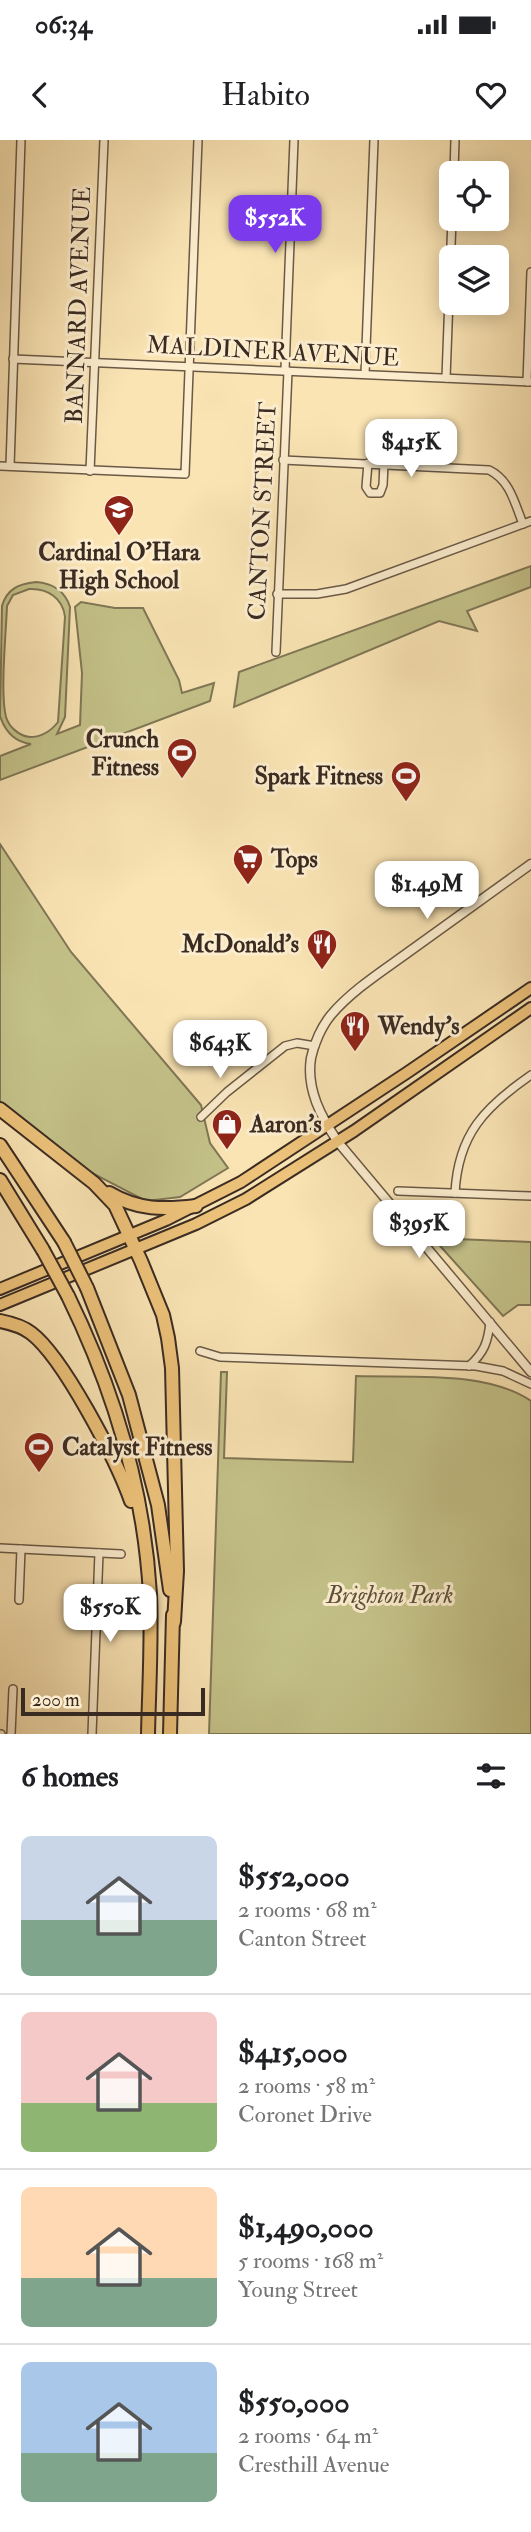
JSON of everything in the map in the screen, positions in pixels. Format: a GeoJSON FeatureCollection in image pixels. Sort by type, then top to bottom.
{"type":"FeatureCollection","features":[{"type":"Feature","properties":{"kind":"highway"},"geometry":{"type":"LineString","coordinates":[[0,1109],[94,1183],[123,1201],[154,1209],[196,1206]]}},
{"type":"Feature","properties":{"kind":"highway"},"geometry":{"type":"LineString","coordinates":[[0,1145],[64,1242],[88,1288],[129,1395],[158,1504],[174,1622]]}},
{"type":"Feature","properties":{"kind":"highway"},"geometry":{"type":"LineString","coordinates":[[0,1180],[43,1250],[90,1340],[131,1463],[144,1537],[150,1594],[148,1734]]}},
{"type":"Feature","properties":{"kind":"highway"},"geometry":{"type":"LineString","coordinates":[[94,1183],[115,1205],[136,1249],[166,1326],[172,1368],[177,1571],[170,1734]]}},
{"type":"Feature","properties":{"kind":"highway"},"geometry":{"type":"LineString","coordinates":[[0,1192],[23,1217]]}},
{"type":"Feature","properties":{"kind":"highway"},"geometry":{"type":"LineString","coordinates":[[0,1321],[29,1331],[57,1362],[115,1462],[144,1537]]}},
{"type":"Feature","properties":{"kind":"main road"},"geometry":{"type":"LineString","coordinates":[[0,1289],[129,1236],[242,1182],[531,988]]}},
{"type":"Feature","properties":{"kind":"main road"},"geometry":{"type":"LineString","coordinates":[[0,1305],[136,1249],[246,1199],[338,1142],[531,1008]]}},
{"type":"Feature","properties":{"kind":"street"},"geometry":{"type":"LineString","coordinates":[[10,467],[22,140]]}},
{"type":"Feature","properties":{"kind":"street","name":"BANNARD AVENUE"},"geometry":{"type":"LineString","coordinates":[[90,471],[104,140]]}},
{"type":"Feature","properties":{"kind":"street"},"geometry":{"type":"LineString","coordinates":[[0,466],[185,474],[198,140]]}},
{"type":"Feature","properties":{"kind":"street","name":"CANTON STREET"},"geometry":{"type":"LineString","coordinates":[[276,652],[293,140]]}},
{"type":"Feature","properties":{"kind":"street"},"geometry":{"type":"LineString","coordinates":[[365,374],[374,140]]}},
{"type":"Feature","properties":{"kind":"street"},"geometry":{"type":"LineString","coordinates":[[454,161],[455,140]]}},
{"type":"Feature","properties":{"kind":"street"},"geometry":{"type":"LineString","coordinates":[[446,378],[452,231]]}},
{"type":"Feature","properties":{"kind":"street"},"geometry":{"type":"LineString","coordinates":[[529,382],[531,272]]}},
{"type":"Feature","properties":{"kind":"street","name":"MALDINER AVENUE"},"geometry":{"type":"LineString","coordinates":[[13,359],[529,382]]}},
{"type":"Feature","properties":{"kind":"street"},"geometry":{"type":"LineString","coordinates":[[277,594],[317,594],[346,589],[527,523],[508,487],[489,470],[284,460]]}},
{"type":"Feature","properties":{"kind":"street"},"geometry":{"type":"LineString","coordinates":[[368,463],[366,487],[370,494],[380,493],[384,463]]}},
{"type":"Feature","properties":{"kind":"street"},"geometry":{"type":"LineString","coordinates":[[531,864],[393,964],[339,1007],[323,1027],[314,1046],[310,1067],[314,1097],[327,1126],[338,1142],[531,1372]]}},
{"type":"Feature","properties":{"kind":"street"},"geometry":{"type":"LineString","coordinates":[[201,1117],[227,1092],[285,1046],[297,1043],[314,1046]]}},
{"type":"Feature","properties":{"kind":"street"},"geometry":{"type":"LineString","coordinates":[[455,1193],[459,1160],[474,1126],[498,1098],[531,1075]]}},
{"type":"Feature","properties":{"kind":"street"},"geometry":{"type":"LineString","coordinates":[[398,1191],[531,1196]]}},
{"type":"Feature","properties":{"kind":"street"},"geometry":{"type":"LineString","coordinates":[[469,1366],[486,1346],[490,1321]]}},
{"type":"Feature","properties":{"kind":"street"},"geometry":{"type":"LineString","coordinates":[[200,1351],[220,1357],[469,1366],[503,1371],[531,1384]]}},
{"type":"Feature","properties":{"kind":"street"},"geometry":{"type":"LineString","coordinates":[[0,1548],[121,1554]]}},
{"type":"Feature","properties":{"kind":"street"},"geometry":{"type":"LineString","coordinates":[[19,1600],[21,1549]]}},
{"type":"Feature","properties":{"kind":"street"},"geometry":{"type":"LineString","coordinates":[[92,1734],[99,1553]]}},
{"type":"Feature","properties":{"kind":"street"},"geometry":{"type":"LineString","coordinates":[[11,1734],[13,1689]]}},
{"type":"Feature","properties":{"kind":"green space"},"geometry":{"type":"Polygon","coordinates":[[[531,566],[531,587],[467,611],[477,631],[439,621],[234,707],[239,672],[531,566]]]}},
{"type":"Feature","properties":{"kind":"green space"},"geometry":{"type":"Polygon","coordinates":[[[30,583],[42,583],[57,589],[65,596],[70,607],[65,717],[57,734],[80,725],[82,673],[75,607],[81,602],[115,608],[143,608],[179,680],[182,693],[214,683],[210,701],[0,780],[0,756],[31,744],[11,735],[0,716],[2,606],[10,591],[30,583]],[[29,589],[13,595],[7,606],[3,694],[9,724],[22,735],[30,737],[46,733],[58,722],[65,617],[61,604],[48,592],[29,589]]]}},
{"type":"Feature","properties":{"kind":"green space"},"geometry":{"type":"Polygon","coordinates":[[[0,844],[71,952],[201,1105],[210,1143],[228,1168],[180,1197],[146,1201],[88,1171],[0,1103],[0,844]]]}},
{"type":"Feature","properties":{"kind":"green space"},"geometry":{"type":"Polygon","coordinates":[[[433,1238],[531,1242],[531,1305],[518,1305],[503,1316],[433,1238]]]}},
{"type":"Feature","properties":{"kind":"green space","name":"Brighton Park"},"geometry":{"type":"Polygon","coordinates":[[[221,1372],[227,1372],[224,1458],[353,1462],[356,1376],[470,1380],[513,1391],[531,1401],[531,1734],[209,1734],[221,1372]]]}},
{"type":"Feature","properties":{"kind":"place","name":"Cardinal O'Hara High School"},"geometry":{"type":"Point","coordinates":[119,537]}},
{"type":"Feature","properties":{"kind":"place","name":"Crunch Fitness"},"geometry":{"type":"Point","coordinates":[182,780]}},
{"type":"Feature","properties":{"kind":"place","name":"Spark Fitness"},"geometry":{"type":"Point","coordinates":[406,803]}},
{"type":"Feature","properties":{"kind":"place","name":"Tops"},"geometry":{"type":"Point","coordinates":[248,886]}},
{"type":"Feature","properties":{"kind":"place","name":"McDonald's"},"geometry":{"type":"Point","coordinates":[322,971]}},
{"type":"Feature","properties":{"kind":"place","name":"Wendy's"},"geometry":{"type":"Point","coordinates":[355,1053]}},
{"type":"Feature","properties":{"kind":"place","name":"Aaron's"},"geometry":{"type":"Point","coordinates":[227,1151]}},
{"type":"Feature","properties":{"kind":"place","name":"Catalyst Fitness"},"geometry":{"type":"Point","coordinates":[39,1474]}}]}
